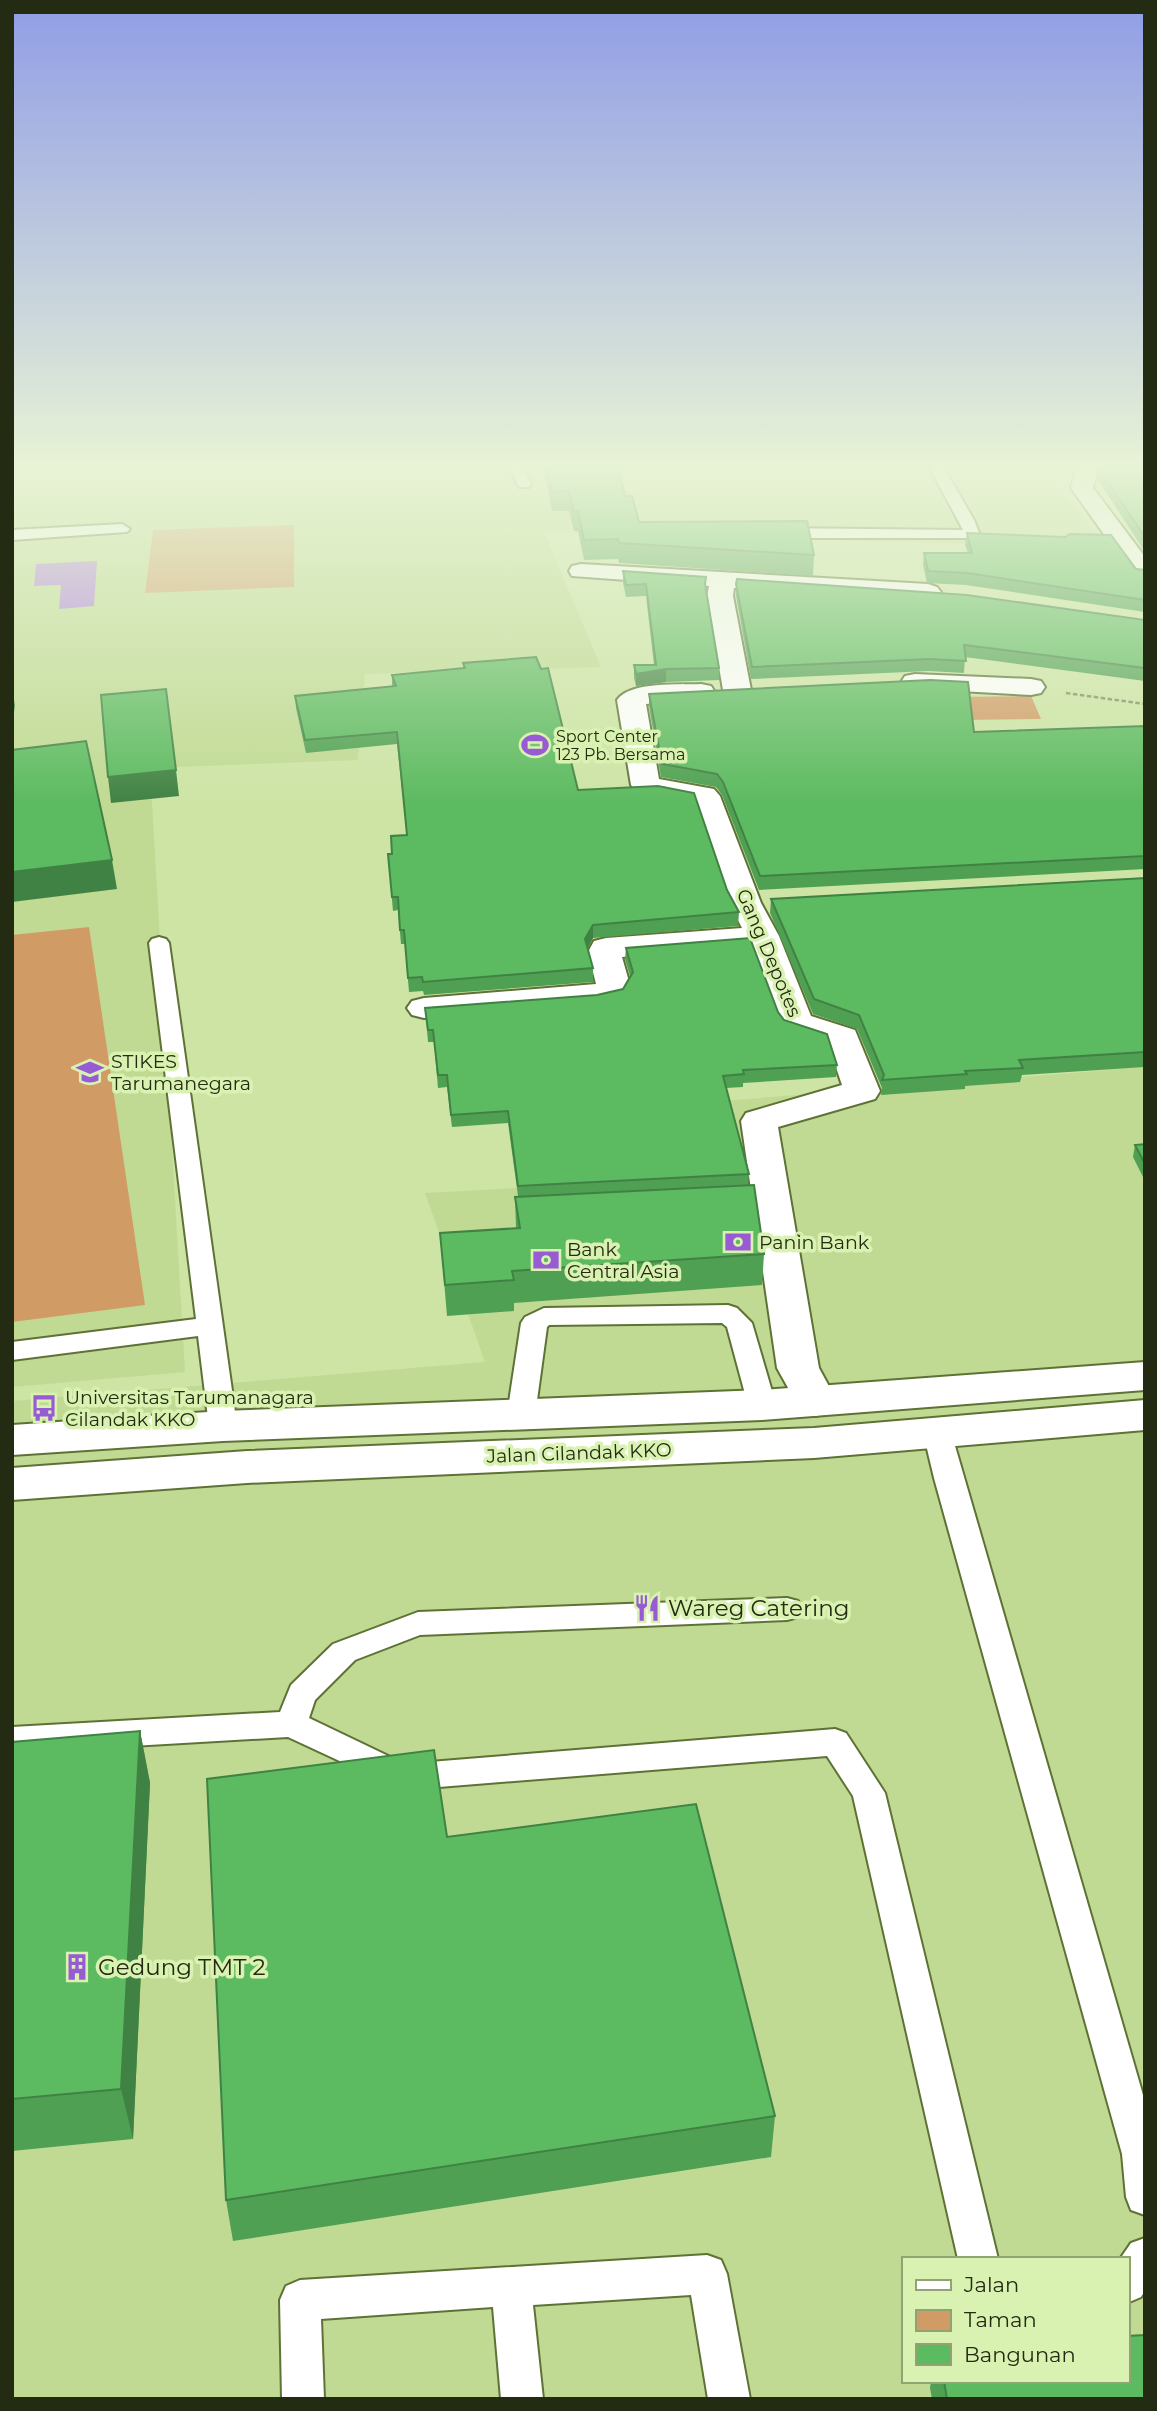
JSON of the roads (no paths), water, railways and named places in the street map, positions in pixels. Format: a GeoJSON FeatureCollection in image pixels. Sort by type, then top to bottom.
{"type":"FeatureCollection","features":[{"type":"Feature","properties":{"kind":"street"},"geometry":{"type":"LineString","coordinates":[[723,581],[720,596],[737,690],[765,688]]}},
{"type":"Feature","properties":{"kind":"street"},"geometry":{"type":"LineString","coordinates":[[759,581],[953,594]]}},
{"type":"Feature","properties":{"kind":"street"},"geometry":{"type":"LineString","coordinates":[[888,684],[929,682],[1031,687]]}},
{"type":"Feature","properties":{"kind":"street","name":"Gang Depotes"},"geometry":{"type":"LineString","coordinates":[[737,690],[637,696],[632,701],[646,785],[704,795],[710,802],[759,902],[763,936],[796,1023],[843,1037],[862,1091],[759,1121],[757,1201],[799,1368],[816,1401]]}},
{"type":"Feature","properties":{"kind":"street"},"geometry":{"type":"LineString","coordinates":[[424,1008],[597,994],[610,991],[613,985],[604,952],[607,948],[763,936]]}},
{"type":"Feature","properties":{"kind":"street","name":"Jalan Cilandak KKO"},"geometry":{"type":"LineString","coordinates":[[12,1440],[223,1426],[521,1415],[612,1432],[814,1443],[932,1413],[1145,1376]]}},
{"type":"Feature","properties":{"kind":"street"},"geometry":{"type":"LineString","coordinates":[[814,1443],[816,1401]]}},
{"type":"Feature","properties":{"kind":"street","name":"Jalan Cilandak KKO"},"geometry":{"type":"LineString","coordinates":[[12,1484],[247,1467],[612,1432],[762,1405],[816,1401],[932,1413],[1145,1415]]}},
{"type":"Feature","properties":{"kind":"lane"},"geometry":{"type":"LineString","coordinates":[[159,943],[223,1426]]}},
{"type":"Feature","properties":{"kind":"lane"},"geometry":{"type":"LineString","coordinates":[[521,1415],[534,1323],[544,1317],[728,1314],[739,1323],[762,1405]]}},
{"type":"Feature","properties":{"kind":"lane"},"geometry":{"type":"LineString","coordinates":[[12,1351],[209,1326]]}},
{"type":"Feature","properties":{"kind":"lane"},"geometry":{"type":"LineString","coordinates":[[932,1413],[951,1492],[1141,2154],[1145,2197]]}},
{"type":"Feature","properties":{"kind":"lane"},"geometry":{"type":"LineString","coordinates":[[291,1724],[302,1694],[344,1652],[418,1624],[787,1609]]}},
{"type":"Feature","properties":{"kind":"lane"},"geometry":{"type":"LineString","coordinates":[[12,1740],[291,1724],[402,1777],[835,1742],[869,1793],[978,2257]]}},
{"type":"Feature","properties":{"kind":"lane"},"geometry":{"type":"LineString","coordinates":[[1129,2280],[1145,2257]]}},
{"type":"Feature","properties":{"kind":"lane"},"geometry":{"type":"LineString","coordinates":[[303,2399],[300,2300],[707,2274],[729,2399]]}},
{"type":"Feature","properties":{"kind":"lane"},"geometry":{"type":"LineString","coordinates":[[511,2287],[522,2399]]}},
{"type":"Feature","properties":{"kind":"place","name":"Sport Center 123 Pb. Bersama"},"geometry":{"type":"Point","coordinates":[535,745]}},
{"type":"Feature","properties":{"kind":"place","name":"STIKES Tarumanegara"},"geometry":{"type":"Point","coordinates":[90,1072]}},
{"type":"Feature","properties":{"kind":"place","name":"Panin Bank"},"geometry":{"type":"Point","coordinates":[738,1242]}},
{"type":"Feature","properties":{"kind":"place","name":"Bank Central Asia"},"geometry":{"type":"Point","coordinates":[546,1260]}},
{"type":"Feature","properties":{"kind":"place","name":"Universitas Tarumanagara Cilandak KKO"},"geometry":{"type":"Point","coordinates":[44,1408]}},
{"type":"Feature","properties":{"kind":"place","name":"Wareg Catering"},"geometry":{"type":"Point","coordinates":[647,1608]}},
{"type":"Feature","properties":{"kind":"place","name":"Gedung TMT 2"},"geometry":{"type":"Point","coordinates":[77,1967]}}]}
